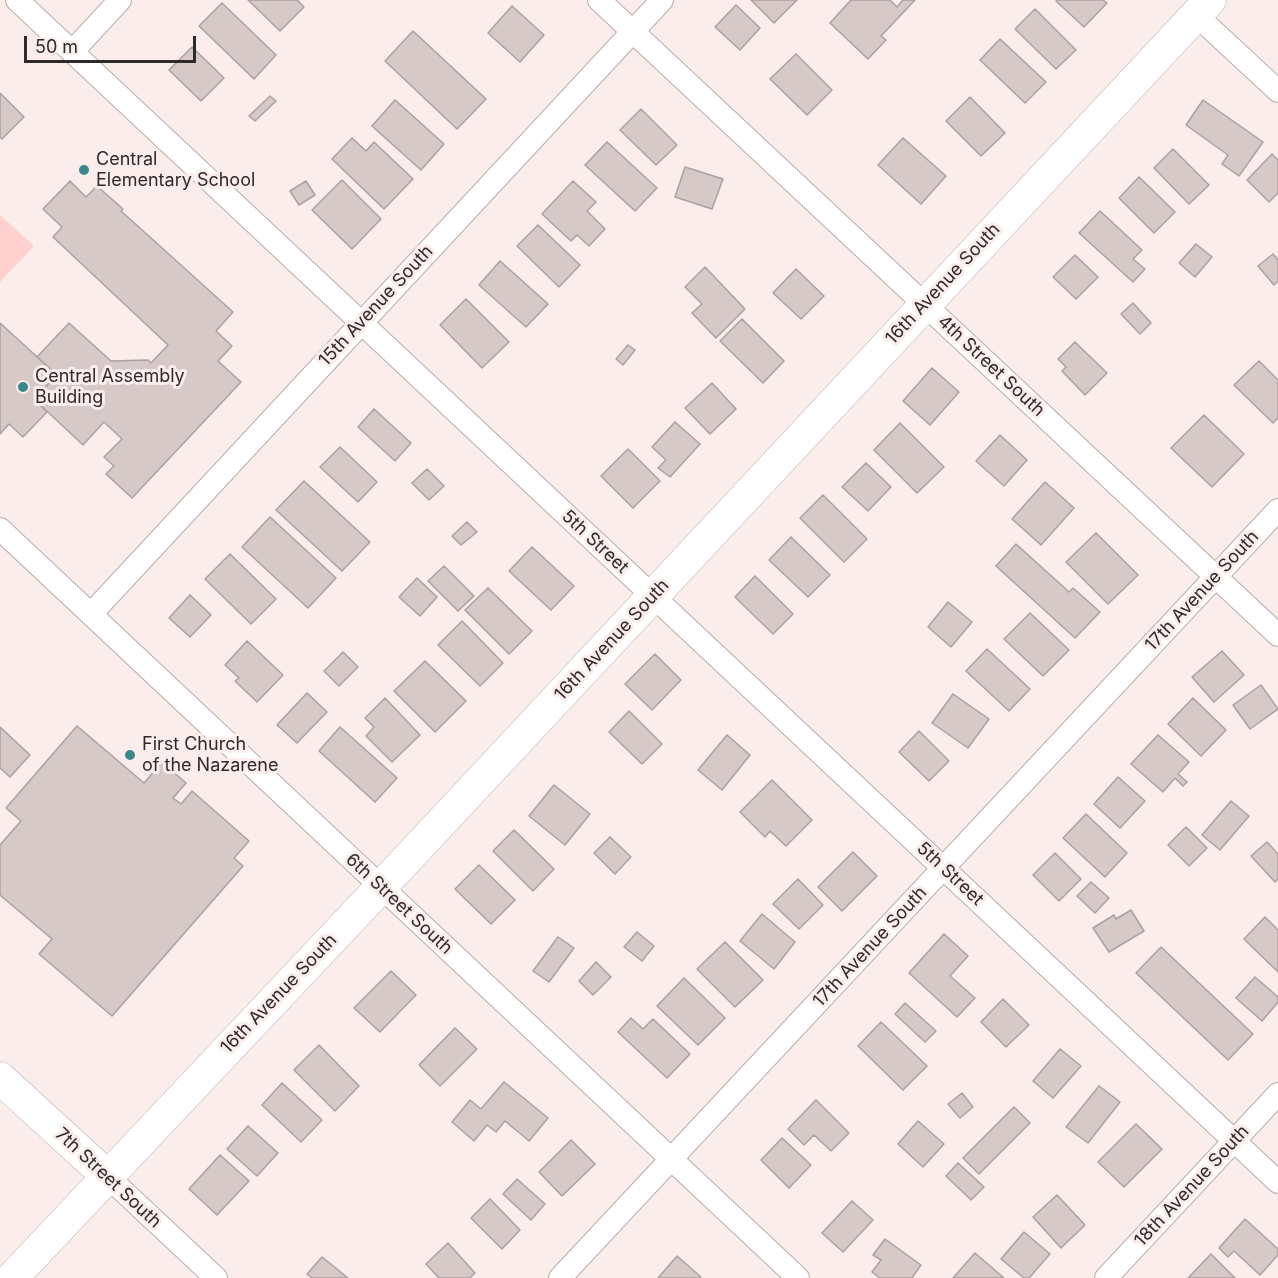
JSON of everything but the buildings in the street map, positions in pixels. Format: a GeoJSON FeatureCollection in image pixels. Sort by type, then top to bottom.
{"type":"FeatureCollection","features":[{"type":"Feature","properties":{"kind":"street","name":"5th Street"},"geometry":{"type":"LineString","coordinates":[[16,0],[1278,1182]]}},
{"type":"Feature","properties":{"kind":"street"},"geometry":{"type":"LineString","coordinates":[[72,52],[120,0]]}},
{"type":"Feature","properties":{"kind":"street","name":"4th Street South"},"geometry":{"type":"LineString","coordinates":[[599,0],[1278,635]]}},
{"type":"Feature","properties":{"kind":"street","name":"15th Avenue South"},"geometry":{"type":"LineString","coordinates":[[91,614],[663,0]]}},
{"type":"Feature","properties":{"kind":"street"},"geometry":{"type":"LineString","coordinates":[[1195,5],[1278,92]]}},
{"type":"Feature","properties":{"kind":"street","name":"16th Avenue South"},"geometry":{"type":"LineString","coordinates":[[12,1278],[653,596],[924,304],[1195,5]]}},
{"type":"Feature","properties":{"kind":"street","name":"17th Avenue South"},"geometry":{"type":"LineString","coordinates":[[560,1278],[1278,510]]}},
{"type":"Feature","properties":{"kind":"street","name":"6th Street South"},"geometry":{"type":"LineString","coordinates":[[0,529],[798,1278]]}},
{"type":"Feature","properties":{"kind":"street","name":"7th Street South"},"geometry":{"type":"LineString","coordinates":[[0,1078],[216,1278]]}},
{"type":"Feature","properties":{"kind":"street","name":"18th Avenue South"},"geometry":{"type":"LineString","coordinates":[[1106,1278],[1278,1094]]}},
{"type":"Feature","properties":{"kind":"shaded area"},"geometry":{"type":"Polygon","coordinates":[[[0,215],[34,246],[0,282],[0,215]]]}},
{"type":"Feature","properties":{"kind":"place","name":"Central Elementary School"},"geometry":{"type":"Point","coordinates":[84,170]}},
{"type":"Feature","properties":{"kind":"place","name":"Central Assembly Building"},"geometry":{"type":"Point","coordinates":[23,387]}},
{"type":"Feature","properties":{"kind":"place","name":"First Church of the Nazarene"},"geometry":{"type":"Point","coordinates":[130,755]}}]}
